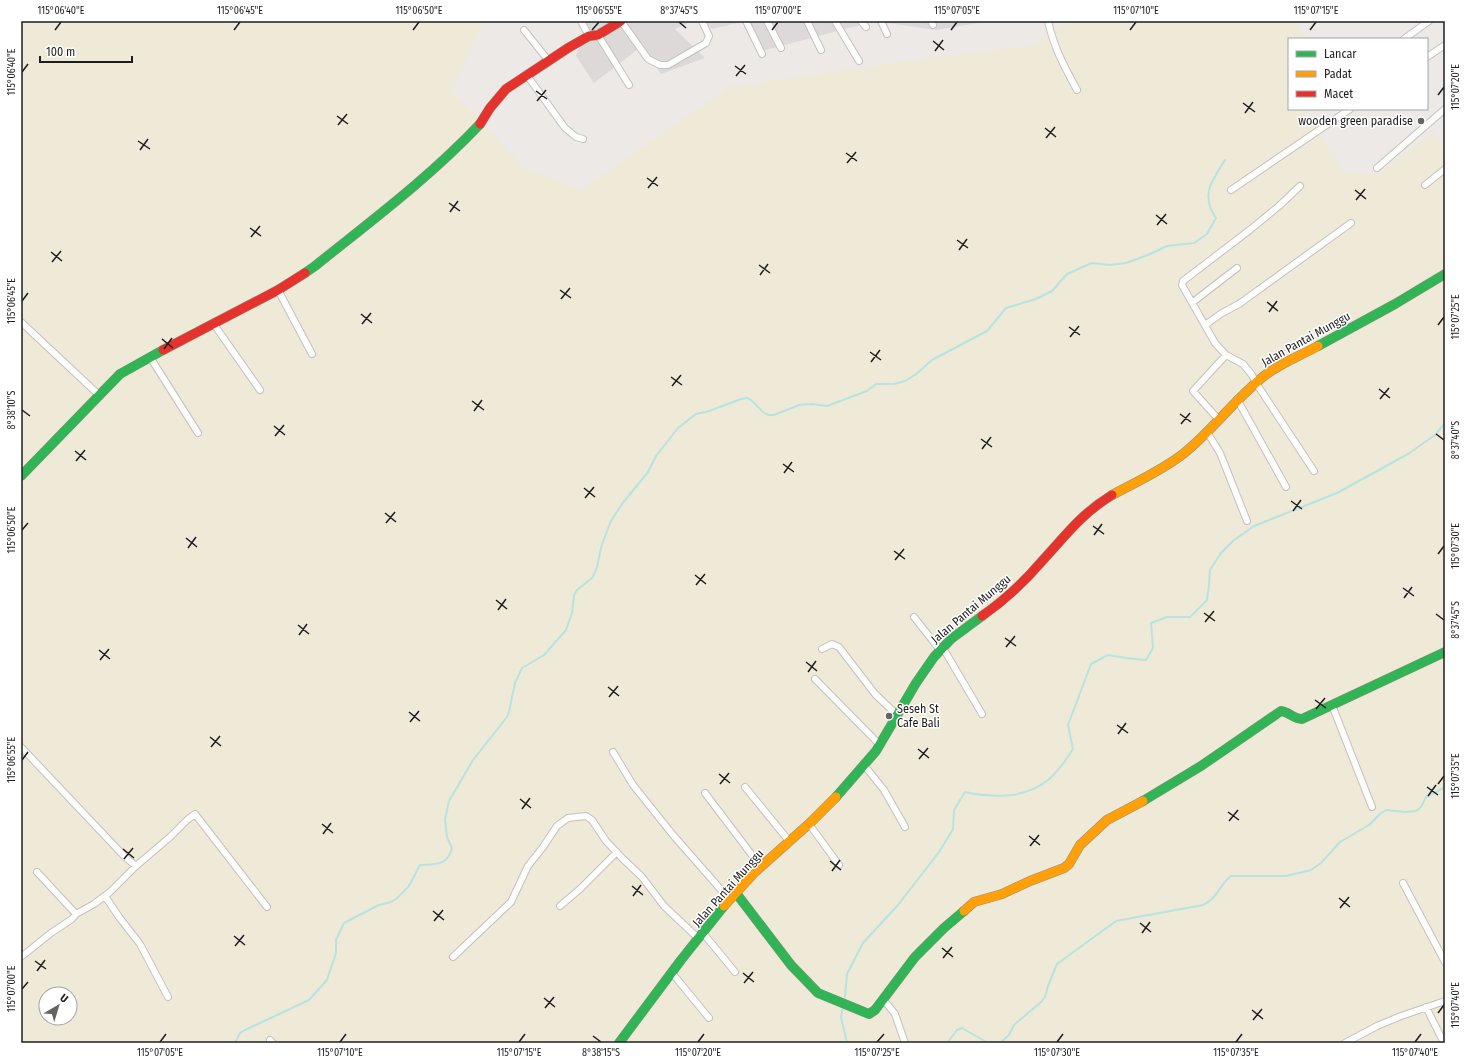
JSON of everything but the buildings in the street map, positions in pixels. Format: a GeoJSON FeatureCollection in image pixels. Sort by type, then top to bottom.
{"type":"FeatureCollection","features":[{"type":"Feature","properties":{"kind":"street"},"geometry":{"type":"LineString","coordinates":[[581,21],[594,36],[629,85]]}},
{"type":"Feature","properties":{"kind":"street"},"geometry":{"type":"LineString","coordinates":[[21,476],[122,373],[212,323],[278,290],[316,266],[396,202],[465,140],[506,89],[526,74],[548,60],[621,21],[648,59],[660,65],[668,65],[706,43],[709,36],[702,21]]}},
{"type":"Feature","properties":{"kind":"street"},"geometry":{"type":"LineString","coordinates":[[746,21],[762,54]]}},
{"type":"Feature","properties":{"kind":"street"},"geometry":{"type":"LineString","coordinates":[[767,21],[781,48]]}},
{"type":"Feature","properties":{"kind":"street"},"geometry":{"type":"LineString","coordinates":[[807,21],[822,50]]}},
{"type":"Feature","properties":{"kind":"street"},"geometry":{"type":"LineString","coordinates":[[835,21],[859,61]]}},
{"type":"Feature","properties":{"kind":"street"},"geometry":{"type":"LineString","coordinates":[[861,21],[866,27]]}},
{"type":"Feature","properties":{"kind":"street"},"geometry":{"type":"LineString","coordinates":[[882,21],[887,34]]}},
{"type":"Feature","properties":{"kind":"street"},"geometry":{"type":"LineString","coordinates":[[1048,21],[1053,41],[1059,56],[1077,90]]}},
{"type":"Feature","properties":{"kind":"street"},"geometry":{"type":"LineString","coordinates":[[1405,38],[1429,21]]}},
{"type":"Feature","properties":{"kind":"street"},"geometry":{"type":"LineString","coordinates":[[524,30],[548,60]]}},
{"type":"Feature","properties":{"kind":"street"},"geometry":{"type":"LineString","coordinates":[[1428,56],[1445,45]]}},
{"type":"Feature","properties":{"kind":"street"},"geometry":{"type":"LineString","coordinates":[[526,74],[570,134],[583,139]]}},
{"type":"Feature","properties":{"kind":"street"},"geometry":{"type":"LineString","coordinates":[[1377,168],[1445,109]]}},
{"type":"Feature","properties":{"kind":"street"},"geometry":{"type":"LineString","coordinates":[[1231,190],[1349,110]]}},
{"type":"Feature","properties":{"kind":"street"},"geometry":{"type":"LineString","coordinates":[[1425,185],[1445,168]]}},
{"type":"Feature","properties":{"kind":"street"},"geometry":{"type":"LineString","coordinates":[[1300,186],[1251,229],[1183,281],[1182,285],[1216,343],[1226,355],[1243,364],[1252,375],[1256,384],[1314,471]]}},
{"type":"Feature","properties":{"kind":"street"},"geometry":{"type":"LineString","coordinates":[[1205,325],[1244,300],[1278,274],[1351,223]]}},
{"type":"Feature","properties":{"kind":"street"},"geometry":{"type":"LineString","coordinates":[[1193,302],[1237,268]]}},
{"type":"Feature","properties":{"kind":"street","name":"Jalan Pantai Munggu"},"geometry":{"type":"LineString","coordinates":[[619,1043],[672,973],[736,893],[761,867],[809,824],[864,765],[880,745],[921,674],[942,649],[962,630],[1010,593],[1038,566],[1070,529],[1090,510],[1108,498],[1160,471],[1182,455],[1219,420],[1237,399],[1280,365],[1316,347],[1445,274]]}},
{"type":"Feature","properties":{"kind":"street"},"geometry":{"type":"LineString","coordinates":[[278,290],[312,354]]}},
{"type":"Feature","properties":{"kind":"street"},"geometry":{"type":"LineString","coordinates":[[21,322],[100,396]]}},
{"type":"Feature","properties":{"kind":"street"},"geometry":{"type":"LineString","coordinates":[[212,323],[260,390]]}},
{"type":"Feature","properties":{"kind":"street"},"geometry":{"type":"LineString","coordinates":[[1219,420],[1195,394],[1194,389],[1226,355]]}},
{"type":"Feature","properties":{"kind":"street"},"geometry":{"type":"LineString","coordinates":[[150,358],[198,433]]}},
{"type":"Feature","properties":{"kind":"street"},"geometry":{"type":"LineString","coordinates":[[1237,399],[1286,487]]}},
{"type":"Feature","properties":{"kind":"street"},"geometry":{"type":"LineString","coordinates":[[1207,432],[1220,454],[1247,521]]}},
{"type":"Feature","properties":{"kind":"street"},"geometry":{"type":"LineString","coordinates":[[914,617],[942,649],[982,714]]}},
{"type":"Feature","properties":{"kind":"street"},"geometry":{"type":"LineString","coordinates":[[822,649],[832,644],[839,647],[876,694],[897,715]]}},
{"type":"Feature","properties":{"kind":"street"},"geometry":{"type":"LineString","coordinates":[[736,893],[791,964],[818,993],[869,1014],[883,999],[915,957],[944,928],[974,902],[1002,894],[1064,868],[1069,864],[1080,845],[1107,820],[1159,792],[1202,766],[1280,711],[1284,711],[1296,719],[1302,719],[1445,652]]}},
{"type":"Feature","properties":{"kind":"street"},"geometry":{"type":"LineString","coordinates":[[815,679],[880,745]]}},
{"type":"Feature","properties":{"kind":"street"},"geometry":{"type":"LineString","coordinates":[[1332,705],[1372,807]]}},
{"type":"Feature","properties":{"kind":"street"},"geometry":{"type":"LineString","coordinates":[[21,747],[124,857],[136,866]]}},
{"type":"Feature","properties":{"kind":"street"},"geometry":{"type":"LineString","coordinates":[[613,752],[633,785],[672,835],[730,900]]}},
{"type":"Feature","properties":{"kind":"street"},"geometry":{"type":"LineString","coordinates":[[864,765],[884,790],[905,827]]}},
{"type":"Feature","properties":{"kind":"street"},"geometry":{"type":"LineString","coordinates":[[745,787],[789,841]]}},
{"type":"Feature","properties":{"kind":"street"},"geometry":{"type":"LineString","coordinates":[[705,793],[761,867]]}},
{"type":"Feature","properties":{"kind":"street"},"geometry":{"type":"LineString","coordinates":[[21,957],[76,914],[105,896],[187,820],[196,814],[267,906]]}},
{"type":"Feature","properties":{"kind":"street"},"geometry":{"type":"LineString","coordinates":[[453,957],[510,902],[528,866],[560,822],[568,818],[586,816],[617,852],[637,871],[664,906],[701,936],[735,972]]}},
{"type":"Feature","properties":{"kind":"street"},"geometry":{"type":"LineString","coordinates":[[809,824],[839,865]]}},
{"type":"Feature","properties":{"kind":"street"},"geometry":{"type":"LineString","coordinates":[[560,906],[580,889],[617,852]]}},
{"type":"Feature","properties":{"kind":"street"},"geometry":{"type":"LineString","coordinates":[[37,872],[76,914]]}},
{"type":"Feature","properties":{"kind":"street"},"geometry":{"type":"LineString","coordinates":[[1403,883],[1445,962]]}},
{"type":"Feature","properties":{"kind":"street"},"geometry":{"type":"LineString","coordinates":[[105,896],[140,944],[168,998]]}},
{"type":"Feature","properties":{"kind":"street"},"geometry":{"type":"LineString","coordinates":[[672,973],[709,1018]]}},
{"type":"Feature","properties":{"kind":"street"},"geometry":{"type":"LineString","coordinates":[[883,999],[895,1014],[905,1043]]}},
{"type":"Feature","properties":{"kind":"street"},"geometry":{"type":"LineString","coordinates":[[1345,1043],[1377,1026],[1445,1001]]}},
{"type":"Feature","properties":{"kind":"street"},"geometry":{"type":"LineString","coordinates":[[1426,1007],[1444,1043]]}},
{"type":"Feature","properties":{"kind":"shaded area"},"geometry":{"type":"Polygon","coordinates":[[[21,21],[484,21],[451,90],[525,169],[581,190],[729,87],[928,58],[1032,46],[1067,21],[1294,21],[1304,38],[1288,38],[1288,110],[1309,110],[1306,113],[1343,172],[1377,175],[1434,132],[1445,152],[1445,1043],[21,1043],[21,21]]]}},
{"type":"Feature","properties":{"kind":"shaded area"},"geometry":{"type":"Polygon","coordinates":[[[578,21],[692,21],[675,29],[705,58],[661,74],[642,46],[594,83],[576,56],[584,33],[578,21]]]}},
{"type":"Feature","properties":{"kind":"shaded area"},"geometry":{"type":"Polygon","coordinates":[[[705,21],[875,21],[762,51],[742,22],[712,29],[705,21]]]}},
{"type":"Feature","properties":{"kind":"shaded area"},"geometry":{"type":"Polygon","coordinates":[[[875,21],[989,21],[936,30],[875,21]]]}},
{"type":"Feature","properties":{"kind":"waterway"},"geometry":{"type":"LineString","coordinates":[[235,1043],[240,1033],[245,1030],[309,1000],[327,980],[336,953],[336,940],[344,923],[379,905],[396,899],[409,886],[420,865],[440,863],[450,854],[452,848],[447,837],[445,819],[449,801],[473,760],[507,717],[515,683],[522,668],[544,655],[566,630],[572,613],[574,595],[577,590],[593,577],[597,567],[602,544],[611,521],[622,504],[648,472],[656,456],[678,428],[696,414],[709,411],[741,399],[747,398],[763,412],[768,415],[774,415],[799,405],[812,404],[827,406],[867,391],[876,384],[894,384],[905,381],[915,375],[932,360],[987,331],[1006,308],[1036,299],[1052,291],[1067,274],[1092,263],[1110,265],[1126,263],[1167,246],[1194,243],[1207,234],[1216,218],[1211,209],[1208,195],[1212,181],[1225,160]]}},
{"type":"Feature","properties":{"kind":"waterway"},"geometry":{"type":"LineString","coordinates":[[845,997],[847,974],[863,943],[898,905],[939,852],[953,829],[954,810],[965,792],[998,796],[1019,794],[1029,791],[1048,780],[1065,762],[1073,749],[1068,725],[1091,664],[1108,655],[1146,660],[1153,648],[1151,623],[1167,617],[1190,617],[1207,600],[1210,570],[1221,553],[1234,540],[1254,526],[1337,493],[1408,454],[1435,435],[1445,423]]}},
{"type":"Feature","properties":{"kind":"waterway"},"geometry":{"type":"LineString","coordinates":[[1000,1043],[1009,1035],[1014,1025],[1045,997],[1057,964],[1116,921],[1203,905],[1212,899],[1231,876],[1286,876],[1311,870],[1321,863],[1340,842],[1369,825],[1381,813],[1386,810],[1405,812],[1416,811],[1421,807],[1426,797],[1445,787]]}},
{"type":"Feature","properties":{"kind":"waterway"},"geometry":{"type":"LineString","coordinates":[[843,1007],[841,1017],[847,1043]]}},
{"type":"Feature","properties":{"kind":"waterway"},"geometry":{"type":"LineString","coordinates":[[947,1043],[957,1030],[962,1028],[988,1043]]}},
{"type":"Feature","properties":{"kind":"traffic: fast"},"geometry":{"type":"LineString","coordinates":[[305,273],[421,180],[480,124]]}},
{"type":"Feature","properties":{"kind":"traffic: fast"},"geometry":{"type":"LineString","coordinates":[[1318,346],[1395,304],[1445,274]]}},
{"type":"Feature","properties":{"kind":"traffic: fast"},"geometry":{"type":"LineString","coordinates":[[21,476],[120,374],[163,350]]}},
{"type":"Feature","properties":{"kind":"traffic: fast"},"geometry":{"type":"LineString","coordinates":[[836,797],[876,751],[916,683],[934,657],[951,639],[982,616]]}},
{"type":"Feature","properties":{"kind":"traffic: fast"},"geometry":{"type":"LineString","coordinates":[[1143,801],[1201,766],[1281,711],[1296,718],[1302,719],[1445,652]]}},
{"type":"Feature","properties":{"kind":"traffic: fast"},"geometry":{"type":"LineString","coordinates":[[736,893],[791,965],[818,993],[869,1014],[875,1010],[915,957],[944,928],[964,911]]}},
{"type":"Feature","properties":{"kind":"traffic: fast"},"geometry":{"type":"LineString","coordinates":[[619,1043],[681,960],[724,906]]}},
{"type":"Feature","properties":{"kind":"traffic: slow"},"geometry":{"type":"LineString","coordinates":[[1112,495],[1175,460],[1194,445],[1253,385],[1270,371],[1318,346]]}},
{"type":"Feature","properties":{"kind":"traffic: slow"},"geometry":{"type":"LineString","coordinates":[[724,906],[755,872],[811,822],[836,797]]}},
{"type":"Feature","properties":{"kind":"traffic: slow"},"geometry":{"type":"LineString","coordinates":[[964,911],[974,902],[1002,894],[1064,868],[1069,864],[1080,845],[1107,820],[1143,801]]}},
{"type":"Feature","properties":{"kind":"traffic: jam"},"geometry":{"type":"LineString","coordinates":[[480,124],[490,108],[506,89],[568,48],[589,36],[598,35],[621,21]]}},
{"type":"Feature","properties":{"kind":"traffic: jam"},"geometry":{"type":"LineString","coordinates":[[163,350],[278,290],[305,273]]}},
{"type":"Feature","properties":{"kind":"traffic: jam"},"geometry":{"type":"LineString","coordinates":[[982,616],[1007,597],[1022,583],[1083,517],[1112,495]]}},
{"type":"Feature","properties":{"kind":"place","name":"wooden green paradise"},"geometry":{"type":"Point","coordinates":[1421,121]}},
{"type":"Feature","properties":{"kind":"place","name":"Seseh St Cafe Bali"},"geometry":{"type":"Point","coordinates":[889,716]}}]}
